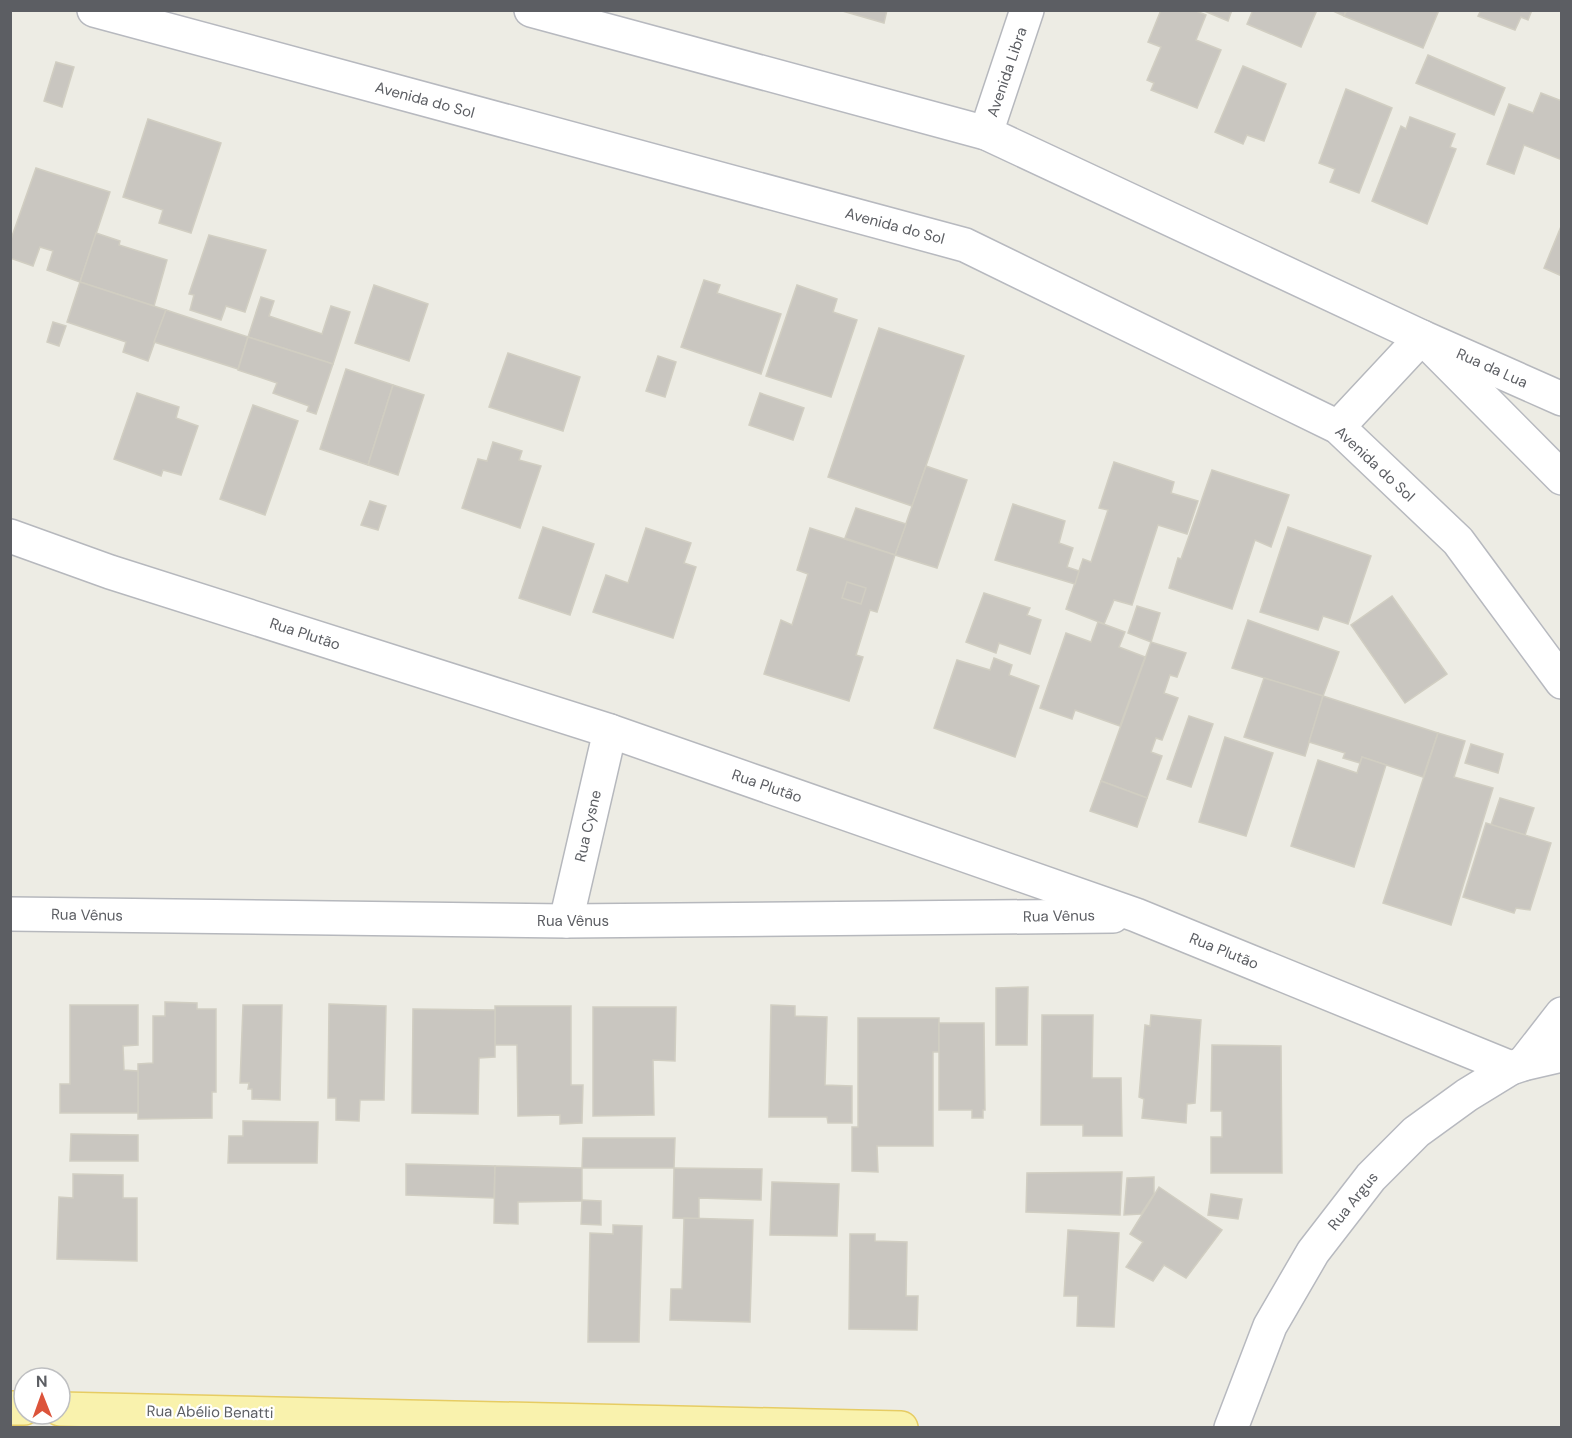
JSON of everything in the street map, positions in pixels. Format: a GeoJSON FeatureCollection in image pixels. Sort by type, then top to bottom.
{"type":"FeatureCollection","features":[{"type":"Feature","properties":{"kind":"main road","name":"Rua Abélio Benatti"},"geometry":{"type":"LineString","coordinates":[[72,1409],[901,1428]]}},
{"type":"Feature","properties":{"kind":"street","name":"Avenida do Sol"},"geometry":{"type":"LineString","coordinates":[[94,10],[965,245],[1338,427],[1458,541],[1562,682]]}},
{"type":"Feature","properties":{"kind":"street"},"geometry":{"type":"LineString","coordinates":[[531,10],[986,133],[1422,337],[1562,478]]}},
{"type":"Feature","properties":{"kind":"street","name":"Avenida Libra"},"geometry":{"type":"LineString","coordinates":[[986,133],[1028,10]]}},
{"type":"Feature","properties":{"kind":"street"},"geometry":{"type":"LineString","coordinates":[[1338,427],[1422,337]]}},
{"type":"Feature","properties":{"kind":"street","name":"Rua da Lua"},"geometry":{"type":"LineString","coordinates":[[1422,337],[1562,399]]}},
{"type":"Feature","properties":{"kind":"street","name":"Rua Plutão"},"geometry":{"type":"LineString","coordinates":[[10,536],[121,576],[610,731],[1136,915],[1517,1066]]}},
{"type":"Feature","properties":{"kind":"street","name":"Rua Cysne"},"geometry":{"type":"LineString","coordinates":[[566,921],[610,731]]}},
{"type":"Feature","properties":{"kind":"street","name":"Rua Vênus"},"geometry":{"type":"LineString","coordinates":[[10,914],[566,921],[1136,915]]}},
{"type":"Feature","properties":{"kind":"street"},"geometry":{"type":"LineString","coordinates":[[1517,1066],[1562,1014]]}},
{"type":"Feature","properties":{"kind":"street","name":"Rua Argus"},"geometry":{"type":"LineString","coordinates":[[1231,1428],[1270,1326],[1312,1252],[1371,1177],[1416,1132],[1467,1095],[1517,1066],[1562,1055]]}},
{"type":"Feature","properties":{"kind":"building"},"geometry":{"type":"Polygon","coordinates":[[[839,10],[887,10],[884,23],[839,10]]]}},
{"type":"Feature","properties":{"kind":"building"},"geometry":{"type":"Polygon","coordinates":[[[1161,10],[1194,10],[1206,15],[1196,40],[1221,50],[1197,108],[1151,90],[1154,83],[1147,80],[1161,47],[1148,42],[1161,10]]]}},
{"type":"Feature","properties":{"kind":"building"},"geometry":{"type":"Polygon","coordinates":[[[1202,10],[1232,10],[1228,21],[1202,10]]]}},
{"type":"Feature","properties":{"kind":"building"},"geometry":{"type":"Polygon","coordinates":[[[1253,10],[1317,10],[1301,47],[1247,24],[1253,10]]]}},
{"type":"Feature","properties":{"kind":"building"},"geometry":{"type":"Polygon","coordinates":[[[1331,10],[1346,10],[1344,16],[1331,10]]]}},
{"type":"Feature","properties":{"kind":"building"},"geometry":{"type":"Polygon","coordinates":[[[1347,10],[1439,10],[1423,48],[1344,16],[1347,10]]]}},
{"type":"Feature","properties":{"kind":"building"},"geometry":{"type":"Polygon","coordinates":[[[1481,10],[1532,10],[1528,20],[1521,17],[1515,30],[1478,16],[1481,10]]]}},
{"type":"Feature","properties":{"kind":"building"},"geometry":{"type":"Polygon","coordinates":[[[1428,55],[1505,88],[1494,115],[1416,83],[1428,55]]]}},
{"type":"Feature","properties":{"kind":"building"},"geometry":{"type":"Polygon","coordinates":[[[56,62],[74,67],[62,107],[44,101],[56,62]]]}},
{"type":"Feature","properties":{"kind":"building"},"geometry":{"type":"Polygon","coordinates":[[[1243,66],[1286,84],[1264,141],[1247,135],[1243,144],[1215,132],[1243,66]]]}},
{"type":"Feature","properties":{"kind":"building"},"geometry":{"type":"Polygon","coordinates":[[[1346,89],[1392,108],[1359,193],[1330,182],[1335,169],[1319,163],[1346,89]]]}},
{"type":"Feature","properties":{"kind":"building"},"geometry":{"type":"Polygon","coordinates":[[[1541,93],[1562,101],[1562,160],[1524,145],[1514,174],[1487,164],[1509,104],[1533,113],[1541,93]]]}},
{"type":"Feature","properties":{"kind":"building"},"geometry":{"type":"Polygon","coordinates":[[[1410,117],[1455,134],[1450,147],[1456,149],[1427,224],[1372,201],[1401,126],[1406,129],[1410,117]]]}},
{"type":"Feature","properties":{"kind":"building"},"geometry":{"type":"Polygon","coordinates":[[[148,119],[221,143],[191,233],[159,223],[163,210],[123,197],[148,119]]]}},
{"type":"Feature","properties":{"kind":"building"},"geometry":{"type":"Polygon","coordinates":[[[36,168],[110,192],[80,282],[47,270],[53,251],[40,247],[33,266],[10,258],[10,242],[36,168]]]}},
{"type":"Feature","properties":{"kind":"building"},"geometry":{"type":"Polygon","coordinates":[[[1562,224],[1562,276],[1544,268],[1562,224]]]}},
{"type":"Feature","properties":{"kind":"building"},"geometry":{"type":"Polygon","coordinates":[[[96,233],[120,241],[119,245],[167,260],[154,306],[80,282],[96,233]]]}},
{"type":"Feature","properties":{"kind":"building"},"geometry":{"type":"Polygon","coordinates":[[[209,235],[266,250],[245,312],[226,306],[221,320],[190,310],[194,295],[189,294],[209,235]]]}},
{"type":"Feature","properties":{"kind":"building"},"geometry":{"type":"Polygon","coordinates":[[[704,280],[720,285],[717,293],[781,314],[761,374],[681,347],[704,280]]]}},
{"type":"Feature","properties":{"kind":"building"},"geometry":{"type":"Polygon","coordinates":[[[80,282],[166,310],[148,361],[123,352],[126,342],[67,322],[80,282]]]}},
{"type":"Feature","properties":{"kind":"building"},"geometry":{"type":"Polygon","coordinates":[[[374,285],[428,304],[409,361],[355,343],[374,285]]]}},
{"type":"Feature","properties":{"kind":"building"},"geometry":{"type":"Polygon","coordinates":[[[797,285],[837,299],[833,312],[857,320],[831,397],[766,376],[797,285]]]}},
{"type":"Feature","properties":{"kind":"building"},"geometry":{"type":"Polygon","coordinates":[[[261,297],[274,301],[269,316],[322,334],[331,306],[350,312],[333,364],[248,337],[261,297]]]}},
{"type":"Feature","properties":{"kind":"building"},"geometry":{"type":"Polygon","coordinates":[[[166,310],[248,337],[238,369],[154,342],[166,310]]]}},
{"type":"Feature","properties":{"kind":"building"},"geometry":{"type":"Polygon","coordinates":[[[53,322],[66,326],[59,346],[47,342],[53,322]]]}},
{"type":"Feature","properties":{"kind":"building"},"geometry":{"type":"Polygon","coordinates":[[[879,328],[964,356],[912,506],[828,477],[879,328]]]}},
{"type":"Feature","properties":{"kind":"building"},"geometry":{"type":"Polygon","coordinates":[[[248,337],[333,364],[316,414],[307,411],[309,406],[273,393],[277,383],[238,370],[248,337]]]}},
{"type":"Feature","properties":{"kind":"building"},"geometry":{"type":"Polygon","coordinates":[[[508,353],[580,377],[563,431],[489,407],[508,353]]]}},
{"type":"Feature","properties":{"kind":"building"},"geometry":{"type":"Polygon","coordinates":[[[658,356],[676,362],[665,397],[646,391],[658,356]]]}},
{"type":"Feature","properties":{"kind":"building"},"geometry":{"type":"Polygon","coordinates":[[[346,369],[393,385],[368,465],[320,449],[346,369]]]}},
{"type":"Feature","properties":{"kind":"building"},"geometry":{"type":"Polygon","coordinates":[[[393,385],[424,395],[398,475],[368,465],[393,385]]]}},
{"type":"Feature","properties":{"kind":"building"},"geometry":{"type":"Polygon","coordinates":[[[137,393],[179,407],[176,418],[198,426],[181,475],[163,470],[161,476],[114,459],[137,393]]]}},
{"type":"Feature","properties":{"kind":"building"},"geometry":{"type":"Polygon","coordinates":[[[760,393],[804,408],[793,440],[749,425],[760,393]]]}},
{"type":"Feature","properties":{"kind":"building"},"geometry":{"type":"Polygon","coordinates":[[[253,405],[298,421],[265,515],[220,499],[253,405]]]}},
{"type":"Feature","properties":{"kind":"building"},"geometry":{"type":"Polygon","coordinates":[[[493,442],[522,451],[519,460],[541,466],[520,528],[462,508],[478,459],[487,461],[493,442]]]}},
{"type":"Feature","properties":{"kind":"building"},"geometry":{"type":"Polygon","coordinates":[[[1114,462],[1174,482],[1171,493],[1198,501],[1187,534],[1158,525],[1132,605],[1114,600],[1104,624],[1066,609],[1083,559],[1091,562],[1108,510],[1099,508],[1114,462]]]}},
{"type":"Feature","properties":{"kind":"building"},"geometry":{"type":"Polygon","coordinates":[[[926,466],[967,480],[937,568],[895,555],[926,466]]]}},
{"type":"Feature","properties":{"kind":"building"},"geometry":{"type":"Polygon","coordinates":[[[1212,470],[1289,495],[1271,547],[1255,540],[1232,609],[1169,588],[1178,558],[1181,559],[1212,470]]]}},
{"type":"Feature","properties":{"kind":"building"},"geometry":{"type":"Polygon","coordinates":[[[370,501],[386,506],[378,530],[361,525],[370,501]]]}},
{"type":"Feature","properties":{"kind":"building"},"geometry":{"type":"Polygon","coordinates":[[[1013,504],[1065,521],[1059,543],[1073,548],[1067,567],[1079,571],[1075,584],[995,560],[1013,504]]]}},
{"type":"Feature","properties":{"kind":"building"},"geometry":{"type":"Polygon","coordinates":[[[856,508],[906,524],[895,555],[845,538],[856,508]]]}},
{"type":"Feature","properties":{"kind":"building"},"geometry":{"type":"Polygon","coordinates":[[[543,527],[594,544],[570,615],[519,598],[543,527]]]}},
{"type":"Feature","properties":{"kind":"building"},"geometry":{"type":"Polygon","coordinates":[[[1288,527],[1371,556],[1348,624],[1323,616],[1318,630],[1260,612],[1288,527]]]}},
{"type":"Feature","properties":{"kind":"building"},"geometry":{"type":"Polygon","coordinates":[[[646,528],[691,543],[684,563],[696,567],[673,638],[593,612],[606,575],[628,583],[646,528]]]}},
{"type":"Feature","properties":{"kind":"building"},"geometry":{"type":"Polygon","coordinates":[[[810,528],[895,555],[877,612],[870,610],[856,655],[863,657],[849,701],[764,674],[781,620],[792,625],[808,574],[797,570],[810,528]]]}},
{"type":"Feature","properties":{"kind":"building"},"geometry":{"type":"Polygon","coordinates":[[[847,582],[866,588],[861,604],[842,598],[847,582]]]}},
{"type":"Feature","properties":{"kind":"building"},"geometry":{"type":"Polygon","coordinates":[[[984,593],[1030,608],[1027,615],[1041,620],[1030,654],[999,643],[996,653],[966,642],[984,593]]]}},
{"type":"Feature","properties":{"kind":"building"},"geometry":{"type":"Polygon","coordinates":[[[1392,596],[1447,674],[1405,703],[1351,625],[1392,596]]]}},
{"type":"Feature","properties":{"kind":"building"},"geometry":{"type":"Polygon","coordinates":[[[1137,606],[1160,613],[1151,642],[1128,633],[1137,606]]]}},
{"type":"Feature","properties":{"kind":"building"},"geometry":{"type":"Polygon","coordinates":[[[1248,620],[1339,652],[1323,696],[1232,668],[1248,620]]]}},
{"type":"Feature","properties":{"kind":"building"},"geometry":{"type":"Polygon","coordinates":[[[1098,622],[1125,632],[1119,647],[1145,657],[1120,726],[1075,710],[1072,719],[1040,708],[1066,633],[1091,642],[1098,622]]]}},
{"type":"Feature","properties":{"kind":"building"},"geometry":{"type":"Polygon","coordinates":[[[1151,642],[1186,653],[1177,677],[1170,675],[1164,693],[1178,698],[1162,740],[1156,738],[1151,752],[1162,756],[1147,798],[1101,781],[1151,642]]]}},
{"type":"Feature","properties":{"kind":"building"},"geometry":{"type":"Polygon","coordinates":[[[994,658],[1012,665],[1009,675],[1039,686],[1015,757],[934,728],[957,660],[990,670],[994,658]]]}},
{"type":"Feature","properties":{"kind":"building"},"geometry":{"type":"Polygon","coordinates":[[[1264,678],[1323,696],[1305,756],[1244,737],[1264,678]]]}},
{"type":"Feature","properties":{"kind":"building"},"geometry":{"type":"Polygon","coordinates":[[[1323,696],[1438,733],[1423,777],[1362,757],[1360,763],[1343,758],[1345,753],[1309,742],[1323,696]]]}},
{"type":"Feature","properties":{"kind":"building"},"geometry":{"type":"Polygon","coordinates":[[[1189,716],[1213,724],[1191,787],[1167,779],[1189,716]]]}},
{"type":"Feature","properties":{"kind":"building"},"geometry":{"type":"Polygon","coordinates":[[[1438,733],[1465,741],[1454,777],[1493,788],[1451,925],[1383,903],[1438,733]]]}},
{"type":"Feature","properties":{"kind":"building"},"geometry":{"type":"Polygon","coordinates":[[[1225,737],[1273,753],[1246,836],[1199,822],[1225,737]]]}},
{"type":"Feature","properties":{"kind":"building"},"geometry":{"type":"Polygon","coordinates":[[[1471,744],[1503,754],[1498,773],[1465,763],[1471,744]]]}},
{"type":"Feature","properties":{"kind":"building"},"geometry":{"type":"Polygon","coordinates":[[[1362,757],[1386,765],[1354,867],[1291,846],[1318,760],[1357,773],[1362,757]]]}},
{"type":"Feature","properties":{"kind":"building"},"geometry":{"type":"Polygon","coordinates":[[[1101,781],[1147,798],[1137,827],[1090,811],[1101,781]]]}},
{"type":"Feature","properties":{"kind":"building"},"geometry":{"type":"Polygon","coordinates":[[[1500,798],[1534,808],[1525,835],[1491,825],[1500,798]]]}},
{"type":"Feature","properties":{"kind":"building"},"geometry":{"type":"Polygon","coordinates":[[[1486,823],[1551,843],[1530,910],[1516,908],[1514,913],[1463,897],[1486,823]]]}},
{"type":"Feature","properties":{"kind":"building"},"geometry":{"type":"Polygon","coordinates":[[[1028,987],[1027,1045],[996,1045],[996,988],[1028,987]]]}},
{"type":"Feature","properties":{"kind":"building"},"geometry":{"type":"Polygon","coordinates":[[[165,1002],[197,1003],[197,1009],[216,1009],[216,1092],[212,1092],[212,1118],[138,1119],[138,1064],[153,1063],[153,1016],[165,1016],[165,1002]]]}},
{"type":"Feature","properties":{"kind":"building"},"geometry":{"type":"Polygon","coordinates":[[[329,1004],[386,1006],[384,1100],[360,1100],[359,1121],[336,1120],[336,1098],[328,1098],[329,1004]]]}},
{"type":"Feature","properties":{"kind":"building"},"geometry":{"type":"Polygon","coordinates":[[[70,1005],[138,1005],[138,1045],[123,1046],[124,1070],[138,1071],[138,1113],[60,1113],[60,1084],[70,1084],[70,1005]]]}},
{"type":"Feature","properties":{"kind":"building"},"geometry":{"type":"Polygon","coordinates":[[[243,1005],[282,1005],[280,1100],[252,1099],[252,1089],[248,1089],[249,1083],[240,1083],[243,1005]]]}},
{"type":"Feature","properties":{"kind":"building"},"geometry":{"type":"Polygon","coordinates":[[[771,1005],[795,1006],[795,1016],[827,1017],[825,1085],[852,1086],[852,1123],[828,1123],[827,1117],[769,1117],[771,1005]]]}},
{"type":"Feature","properties":{"kind":"building"},"geometry":{"type":"Polygon","coordinates":[[[495,1006],[571,1006],[571,1085],[583,1085],[582,1123],[560,1124],[560,1115],[518,1116],[517,1045],[495,1045],[495,1006]]]}},
{"type":"Feature","properties":{"kind":"building"},"geometry":{"type":"Polygon","coordinates":[[[593,1007],[676,1007],[675,1061],[653,1060],[654,1115],[593,1116],[593,1007]]]}},
{"type":"Feature","properties":{"kind":"building"},"geometry":{"type":"Polygon","coordinates":[[[413,1009],[495,1010],[495,1057],[479,1058],[478,1114],[412,1113],[413,1009]]]}},
{"type":"Feature","properties":{"kind":"building"},"geometry":{"type":"Polygon","coordinates":[[[1042,1015],[1093,1015],[1092,1078],[1121,1078],[1122,1136],[1083,1136],[1083,1125],[1041,1125],[1042,1015]]]}},
{"type":"Feature","properties":{"kind":"building"},"geometry":{"type":"Polygon","coordinates":[[[1151,1015],[1201,1020],[1195,1103],[1187,1104],[1186,1123],[1142,1118],[1144,1099],[1139,1097],[1145,1025],[1150,1026],[1151,1015]]]}},
{"type":"Feature","properties":{"kind":"building"},"geometry":{"type":"Polygon","coordinates":[[[858,1018],[939,1018],[939,1052],[933,1052],[933,1146],[877,1146],[878,1172],[852,1171],[852,1127],[858,1127],[858,1018]]]}},
{"type":"Feature","properties":{"kind":"building"},"geometry":{"type":"Polygon","coordinates":[[[939,1023],[984,1023],[985,1110],[983,1110],[983,1118],[972,1118],[972,1110],[939,1110],[939,1023]]]}},
{"type":"Feature","properties":{"kind":"building"},"geometry":{"type":"Polygon","coordinates":[[[1212,1045],[1281,1046],[1282,1173],[1211,1173],[1211,1137],[1222,1137],[1222,1111],[1211,1111],[1212,1045]]]}},
{"type":"Feature","properties":{"kind":"building"},"geometry":{"type":"Polygon","coordinates":[[[243,1121],[318,1122],[317,1163],[228,1163],[229,1136],[243,1136],[243,1121]]]}},
{"type":"Feature","properties":{"kind":"building"},"geometry":{"type":"Polygon","coordinates":[[[71,1134],[138,1135],[138,1161],[70,1161],[71,1134]]]}},
{"type":"Feature","properties":{"kind":"building"},"geometry":{"type":"Polygon","coordinates":[[[583,1138],[675,1138],[674,1168],[582,1168],[583,1138]]]}},
{"type":"Feature","properties":{"kind":"building"},"geometry":{"type":"Polygon","coordinates":[[[406,1164],[495,1166],[494,1198],[406,1195],[406,1164]]]}},
{"type":"Feature","properties":{"kind":"building"},"geometry":{"type":"Polygon","coordinates":[[[495,1166],[582,1168],[582,1201],[518,1202],[518,1224],[494,1223],[495,1166]]]}},
{"type":"Feature","properties":{"kind":"building"},"geometry":{"type":"Polygon","coordinates":[[[674,1168],[762,1169],[761,1200],[699,1198],[699,1219],[673,1218],[674,1168]]]}},
{"type":"Feature","properties":{"kind":"building"},"geometry":{"type":"Polygon","coordinates":[[[1122,1172],[1120,1215],[1026,1212],[1027,1173],[1122,1172]]]}},
{"type":"Feature","properties":{"kind":"building"},"geometry":{"type":"Polygon","coordinates":[[[73,1174],[123,1175],[123,1198],[137,1198],[137,1261],[57,1259],[59,1197],[73,1198],[73,1174]]]}},
{"type":"Feature","properties":{"kind":"building"},"geometry":{"type":"Polygon","coordinates":[[[1154,1177],[1154,1194],[1141,1214],[1124,1215],[1127,1178],[1154,1177]]]}},
{"type":"Feature","properties":{"kind":"building"},"geometry":{"type":"Polygon","coordinates":[[[772,1182],[839,1184],[837,1236],[770,1235],[772,1182]]]}},
{"type":"Feature","properties":{"kind":"building"},"geometry":{"type":"Polygon","coordinates":[[[1159,1187],[1222,1230],[1186,1278],[1164,1265],[1153,1281],[1126,1267],[1143,1242],[1130,1234],[1159,1187]]]}},
{"type":"Feature","properties":{"kind":"building"},"geometry":{"type":"Polygon","coordinates":[[[1211,1194],[1242,1199],[1238,1219],[1208,1215],[1211,1194]]]}},
{"type":"Feature","properties":{"kind":"building"},"geometry":{"type":"Polygon","coordinates":[[[582,1200],[601,1201],[601,1225],[581,1224],[582,1200]]]}},
{"type":"Feature","properties":{"kind":"building"},"geometry":{"type":"Polygon","coordinates":[[[684,1218],[753,1220],[750,1322],[670,1320],[671,1289],[682,1289],[684,1218]]]}},
{"type":"Feature","properties":{"kind":"building"},"geometry":{"type":"Polygon","coordinates":[[[613,1225],[642,1226],[639,1342],[588,1342],[590,1233],[613,1234],[613,1225]]]}},
{"type":"Feature","properties":{"kind":"building"},"geometry":{"type":"Polygon","coordinates":[[[1068,1230],[1119,1233],[1114,1327],[1077,1326],[1078,1296],[1064,1296],[1068,1230]]]}},
{"type":"Feature","properties":{"kind":"building"},"geometry":{"type":"Polygon","coordinates":[[[850,1234],[875,1234],[875,1241],[907,1242],[906,1296],[918,1296],[917,1330],[849,1329],[850,1234]]]}}]}
